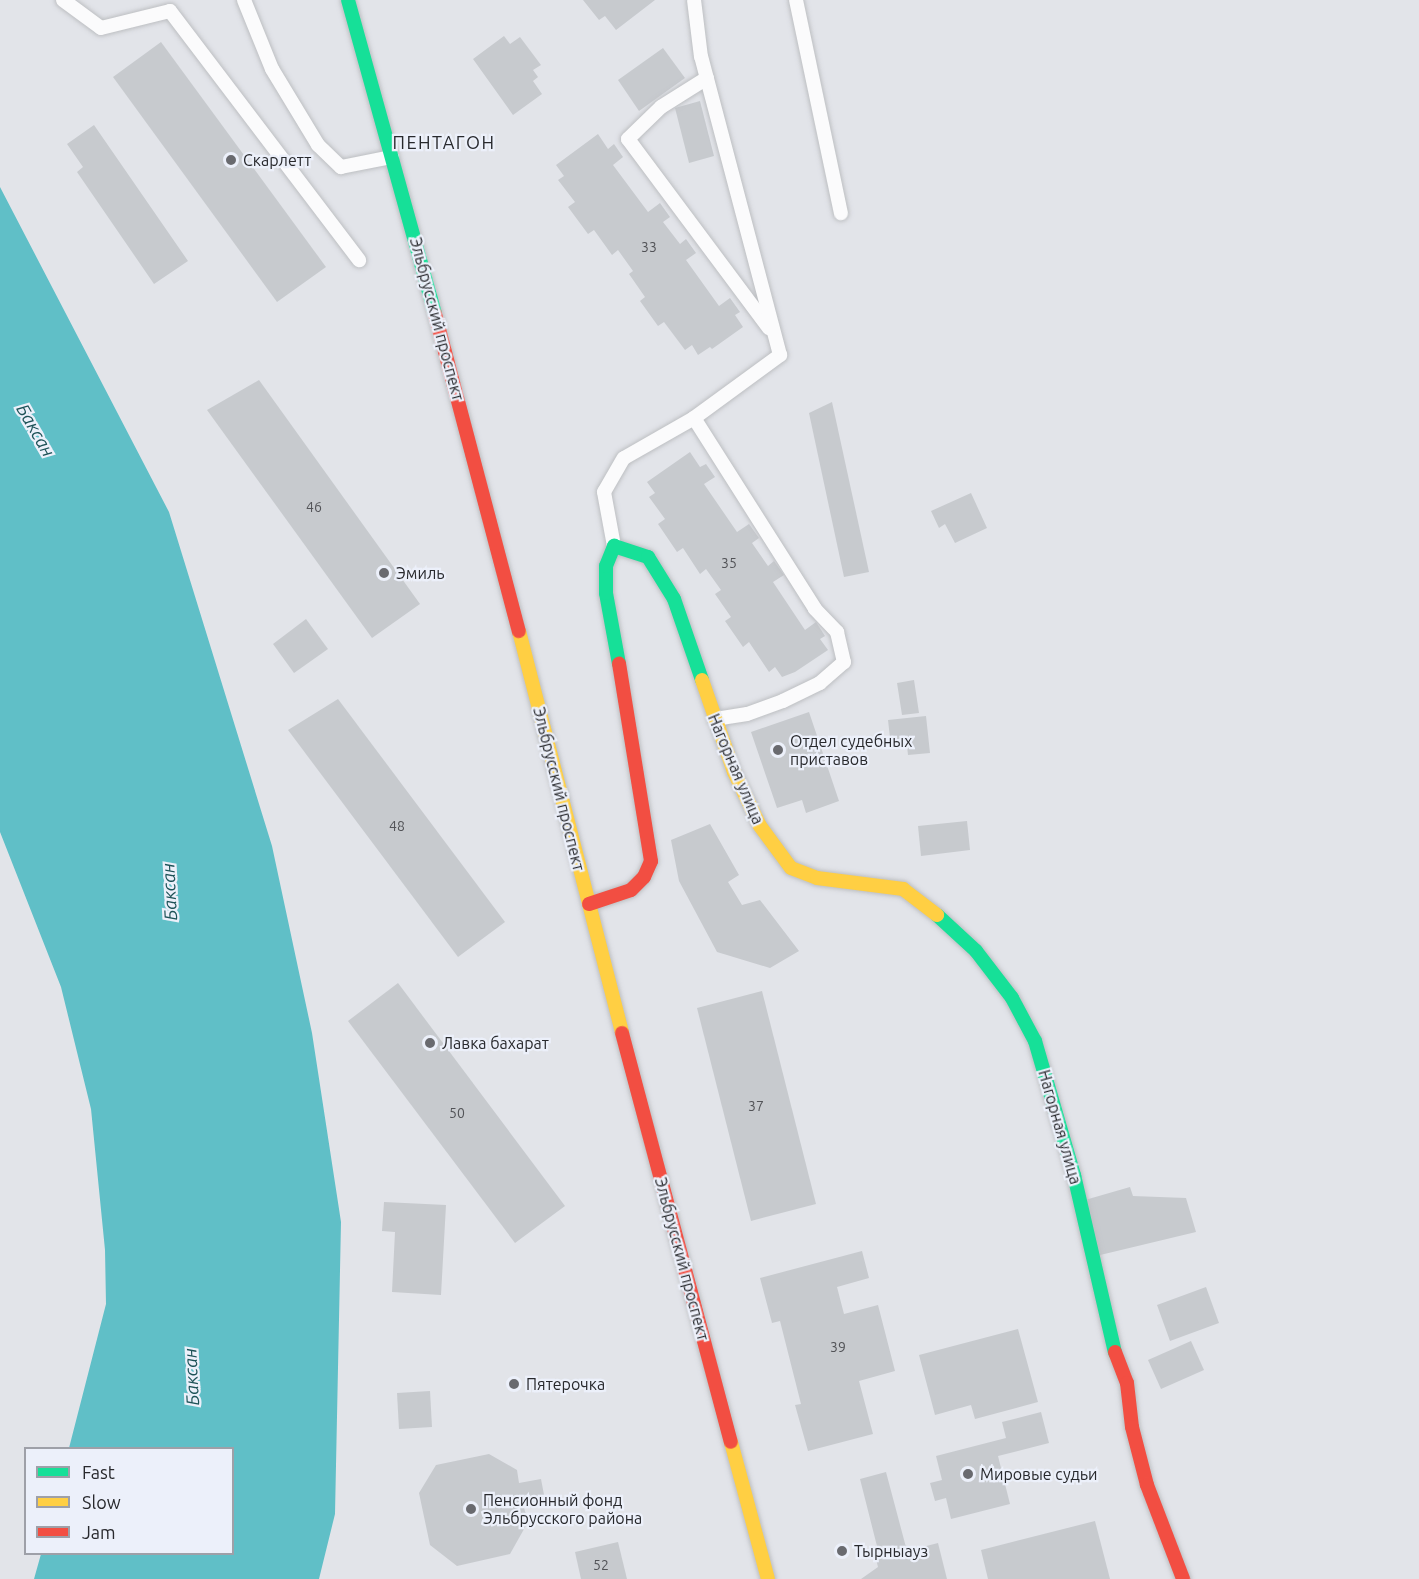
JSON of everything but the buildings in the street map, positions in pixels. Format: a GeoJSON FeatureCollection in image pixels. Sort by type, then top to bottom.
{"type":"FeatureCollection","features":[{"type":"Feature","properties":{"kind":"street","name":"Эльбрусский проспект"},"geometry":{"type":"LineString","coordinates":[[348,0],[393,157],[768,1579]]}},
{"type":"Feature","properties":{"kind":"street"},"geometry":{"type":"LineString","coordinates":[[589,904],[631,890],[644,877],[651,861],[640,776],[606,593],[606,566],[614,546]]}},
{"type":"Feature","properties":{"kind":"street","name":"Нагорная улица"},"geometry":{"type":"LineString","coordinates":[[614,546],[648,557],[674,599],[713,719],[760,826],[791,868],[817,878],[903,889],[922,901],[976,951],[1012,998],[1035,1041],[1050,1089],[1074,1175],[1108,1332],[1127,1383],[1132,1427],[1147,1485],[1184,1579]]}},
{"type":"Feature","properties":{"kind":"lane"},"geometry":{"type":"LineString","coordinates":[[63,0],[101,28],[170,11],[359,260]]}},
{"type":"Feature","properties":{"kind":"lane"},"geometry":{"type":"LineString","coordinates":[[244,0],[272,69],[318,145],[341,167],[393,157]]}},
{"type":"Feature","properties":{"kind":"lane"},"geometry":{"type":"LineString","coordinates":[[614,546],[604,492],[624,458],[694,418],[780,355],[707,78],[694,7],[685,0]]}},
{"type":"Feature","properties":{"kind":"lane"},"geometry":{"type":"LineString","coordinates":[[796,0],[841,213]]}},
{"type":"Feature","properties":{"kind":"lane"},"geometry":{"type":"LineString","coordinates":[[707,78],[661,107],[628,139],[774,335]]}},
{"type":"Feature","properties":{"kind":"lane"},"geometry":{"type":"LineString","coordinates":[[694,418],[815,609],[837,632],[844,662],[820,683],[783,701],[747,714],[713,719]]}},
{"type":"Feature","properties":{"kind":"water","name":"Баксан"},"geometry":{"type":"Polygon","coordinates":[[[0,187],[169,512],[272,846],[312,1033],[341,1222],[335,1514],[319,1579],[34,1579],[41,1555],[234,1555],[234,1447],[69,1447],[106,1304],[105,1250],[91,1109],[61,987],[0,832],[0,187]]]}},
{"type":"Feature","properties":{"kind":"traffic: fast"},"geometry":{"type":"LineString","coordinates":[[348,0],[435,314]]}},
{"type":"Feature","properties":{"kind":"traffic: fast"},"geometry":{"type":"LineString","coordinates":[[619,664],[606,593],[606,566],[614,546],[648,557],[674,599],[702,680]]}},
{"type":"Feature","properties":{"kind":"traffic: fast"},"geometry":{"type":"LineString","coordinates":[[937,915],[976,951],[1012,998],[1035,1041],[1074,1175],[1115,1352]]}},
{"type":"Feature","properties":{"kind":"traffic: slow"},"geometry":{"type":"LineString","coordinates":[[519,631],[622,1033]]}},
{"type":"Feature","properties":{"kind":"traffic: slow"},"geometry":{"type":"LineString","coordinates":[[702,680],[734,772],[760,826],[791,868],[817,878],[903,889],[937,915]]}},
{"type":"Feature","properties":{"kind":"traffic: slow"},"geometry":{"type":"LineString","coordinates":[[731,1442],[768,1579]]}},
{"type":"Feature","properties":{"kind":"traffic: jam"},"geometry":{"type":"LineString","coordinates":[[435,314],[519,631]]}},
{"type":"Feature","properties":{"kind":"traffic: jam"},"geometry":{"type":"LineString","coordinates":[[589,904],[631,890],[644,877],[651,861],[619,664]]}},
{"type":"Feature","properties":{"kind":"traffic: jam"},"geometry":{"type":"LineString","coordinates":[[622,1033],[731,1442]]}},
{"type":"Feature","properties":{"kind":"traffic: jam"},"geometry":{"type":"LineString","coordinates":[[1115,1352],[1127,1383],[1132,1427],[1147,1485],[1183,1579]]}},
{"type":"Feature","properties":{"kind":"place","name":"Скарлетт"},"geometry":{"type":"Point","coordinates":[231,160]}},
{"type":"Feature","properties":{"kind":"place","name":"Эмиль"},"geometry":{"type":"Point","coordinates":[384,573]}},
{"type":"Feature","properties":{"kind":"place","name":"Отдел судебных приставов"},"geometry":{"type":"Point","coordinates":[778,750]}},
{"type":"Feature","properties":{"kind":"place","name":"Лавка бахарат"},"geometry":{"type":"Point","coordinates":[430,1043]}},
{"type":"Feature","properties":{"kind":"place","name":"Пятерочка"},"geometry":{"type":"Point","coordinates":[514,1384]}},
{"type":"Feature","properties":{"kind":"place","name":"Мировые судьи"},"geometry":{"type":"Point","coordinates":[968,1474]}},
{"type":"Feature","properties":{"kind":"place","name":"Пенсионный фонд Эльбрусского района"},"geometry":{"type":"Point","coordinates":[471,1509]}},
{"type":"Feature","properties":{"kind":"place","name":"Тырныауз"},"geometry":{"type":"Point","coordinates":[842,1551]}},
{"type":"Feature","properties":{"kind":"district","name":"ПЕНТАГОН"},"geometry":{"type":"Point","coordinates":[444,142]}}]}
